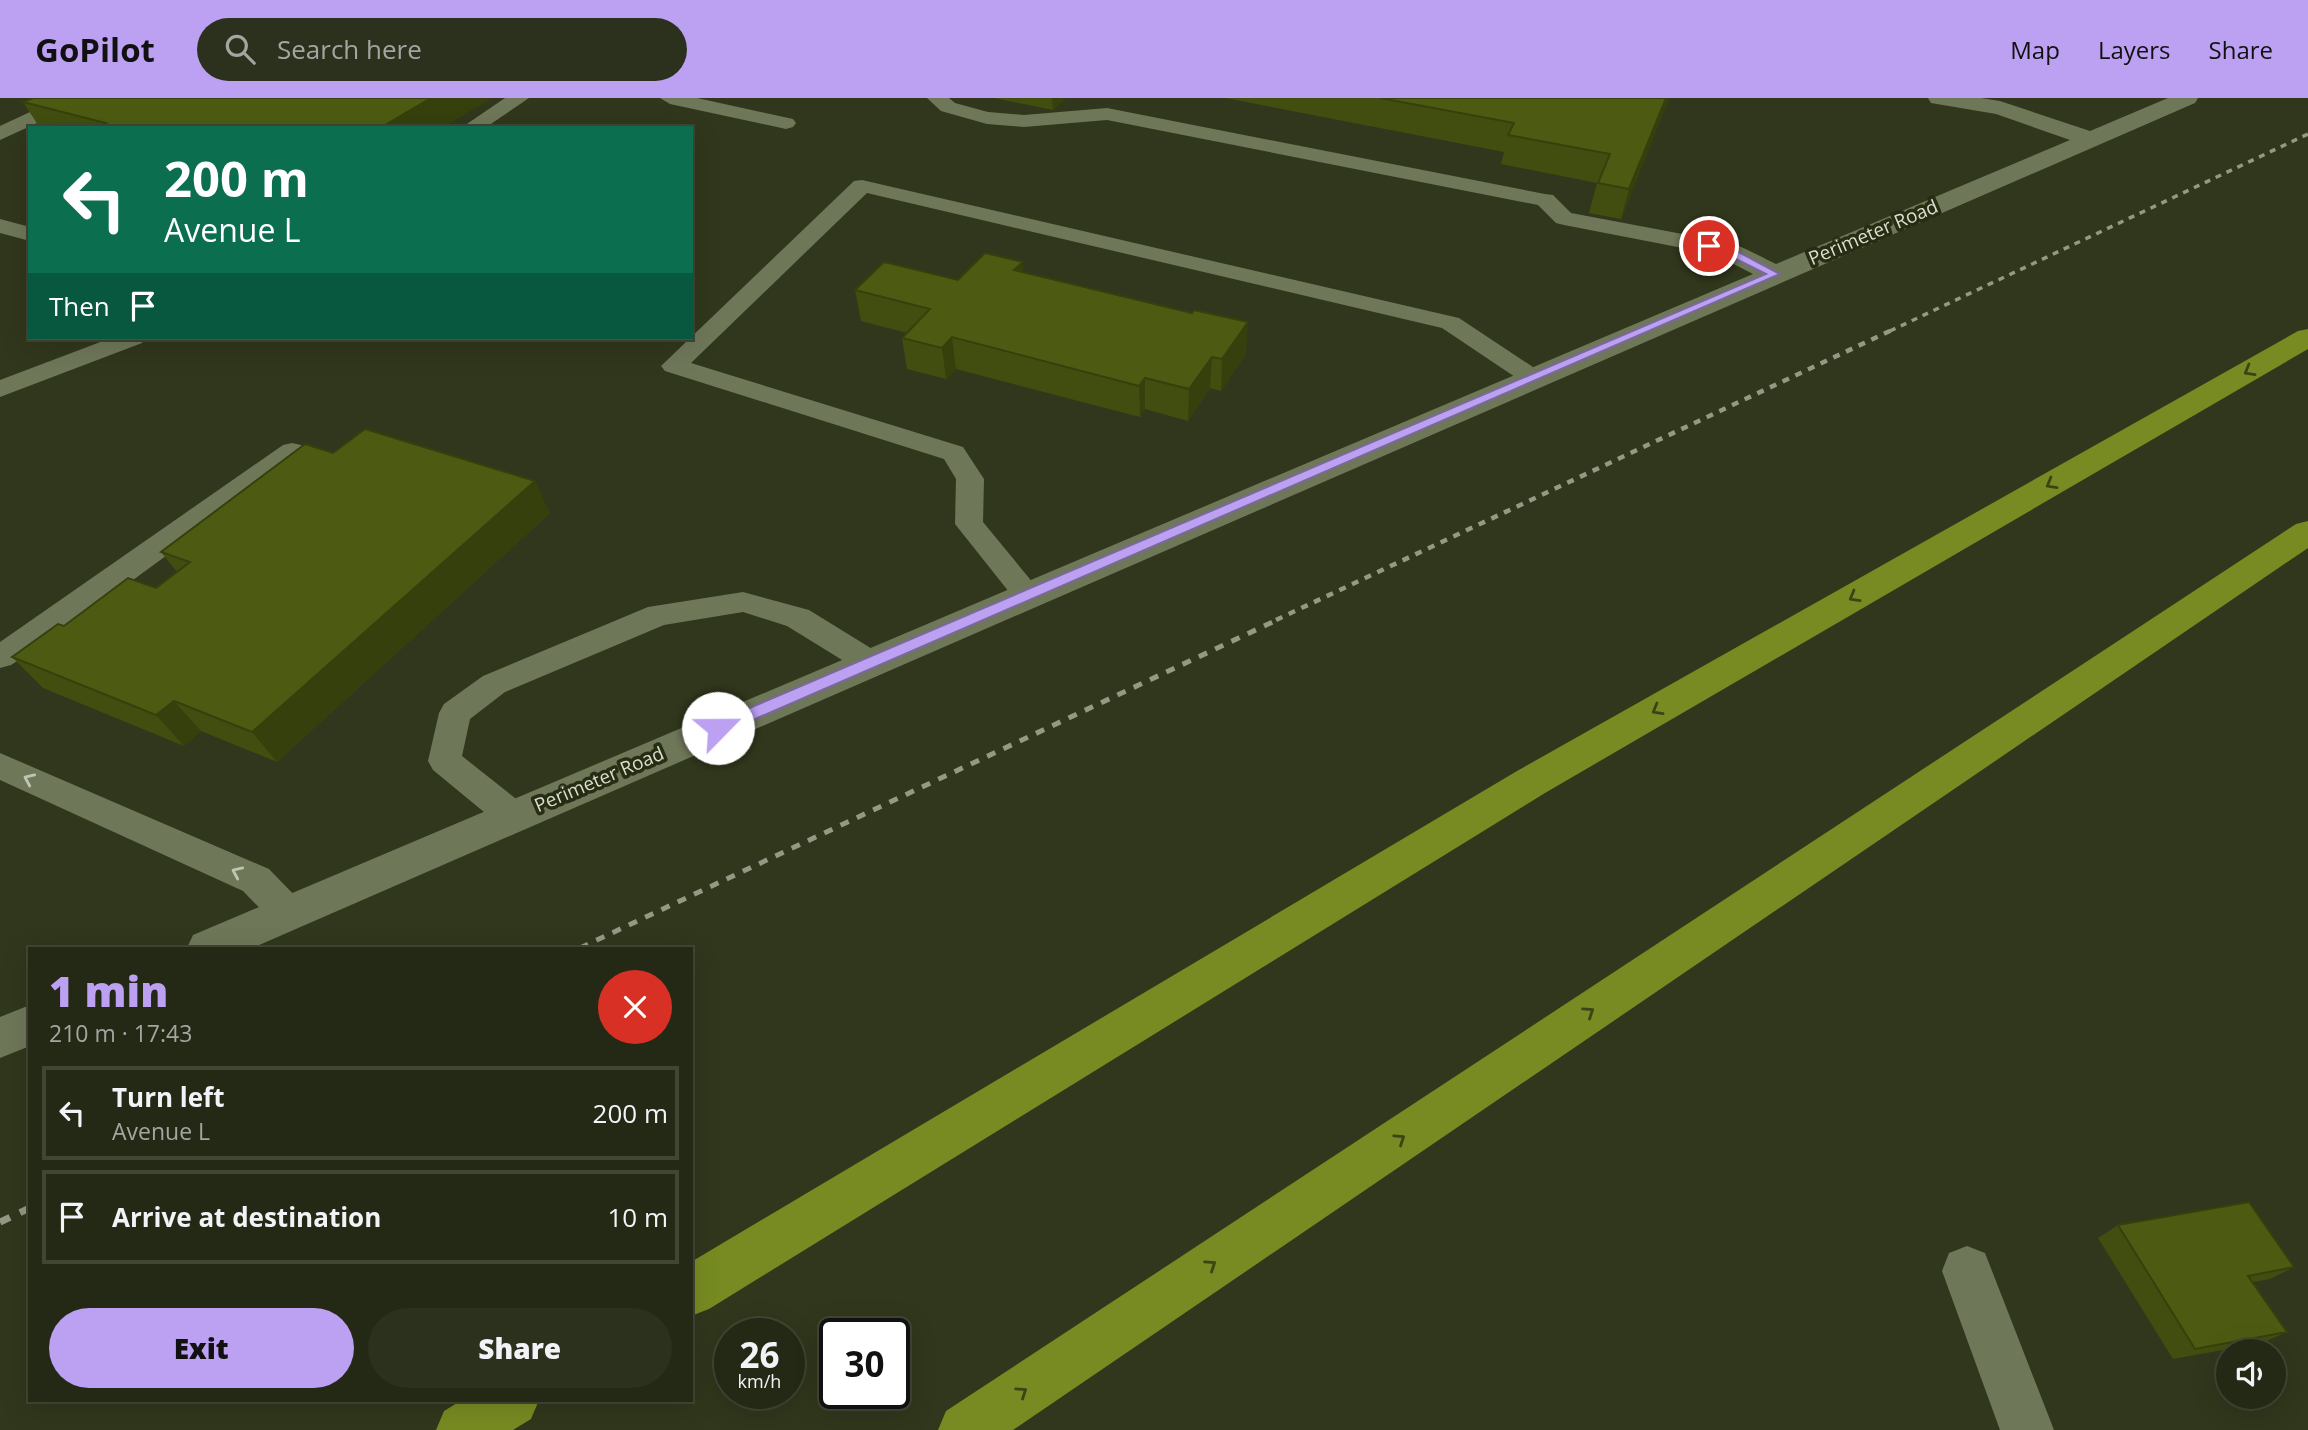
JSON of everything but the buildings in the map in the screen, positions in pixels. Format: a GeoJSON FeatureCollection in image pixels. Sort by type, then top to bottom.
{"type":"FeatureCollection","features":[{"type":"Feature","properties":{"kind":"highway"},"geometry":{"type":"LineString","coordinates":[[693,1290],[1531,782],[2308,337]]}},
{"type":"Feature","properties":{"kind":"highway"},"geometry":{"type":"LineString","coordinates":[[965,1430],[2308,532]]}},
{"type":"Feature","properties":{"kind":"highway"},"geometry":{"type":"LineString","coordinates":[[463,1430],[509,1402]]}},
{"type":"Feature","properties":{"kind":"street"},"geometry":{"type":"LineString","coordinates":[[1939,98],[1999,103],[2091,139]]}},
{"type":"Feature","properties":{"kind":"street","name":"Perimeter Road"},"geometry":{"type":"LineString","coordinates":[[210,947],[2187,98]]}},
{"type":"Feature","properties":{"kind":"street"},"geometry":{"type":"LineString","coordinates":[[1693,243],[1726,250],[1775,274]]}},
{"type":"Feature","properties":{"kind":"street"},"geometry":{"type":"LineString","coordinates":[[0,1038],[28,1027]]}},
{"type":"Feature","properties":{"kind":"street"},"geometry":{"type":"LineString","coordinates":[[1966,1271],[2026,1430]]}},
{"type":"Feature","properties":{"kind":"lane"},"geometry":{"type":"LineString","coordinates":[[0,134],[76,98]]}},
{"type":"Feature","properties":{"kind":"lane"},"geometry":{"type":"LineString","coordinates":[[474,126],[519,98]]}},
{"type":"Feature","properties":{"kind":"lane"},"geometry":{"type":"LineString","coordinates":[[670,98],[786,123]]}},
{"type":"Feature","properties":{"kind":"lane"},"geometry":{"type":"LineString","coordinates":[[937,98],[948,107],[987,118],[1024,121],[1107,114],[1545,200],[1564,218],[1693,243]]}},
{"type":"Feature","properties":{"kind":"lane"},"geometry":{"type":"LineString","coordinates":[[1028,595],[969,524],[970,479],[954,453],[674,366],[862,186],[1450,323],[1533,378]]}},
{"type":"Feature","properties":{"kind":"lane"},"geometry":{"type":"LineString","coordinates":[[0,226],[28,233]]}},
{"type":"Feature","properties":{"kind":"lane"},"geometry":{"type":"LineString","coordinates":[[0,389],[128,340]]}},
{"type":"Feature","properties":{"kind":"lane"},"geometry":{"type":"LineString","coordinates":[[0,657],[51,624],[292,451]]}},
{"type":"Feature","properties":{"kind":"lane"},"geometry":{"type":"LineString","coordinates":[[513,816],[445,761],[455,713],[494,684],[659,615],[743,602],[798,618],[871,663]]}},
{"type":"Feature","properties":{"kind":"lane"},"geometry":{"type":"LineString","coordinates":[[0,766],[256,880],[289,914]]}},
{"type":"Feature","properties":{"kind":"railway"},"geometry":{"type":"LineString","coordinates":[[1890,331],[2308,134]]}},
{"type":"Feature","properties":{"kind":"railway"},"geometry":{"type":"LineString","coordinates":[[1276,620],[1894,329]]}},
{"type":"Feature","properties":{"kind":"railway"},"geometry":{"type":"LineString","coordinates":[[582,947],[1279,619]]}},
{"type":"Feature","properties":{"kind":"railway"},"geometry":{"type":"LineString","coordinates":[[0,1222],[28,1209]]}},
{"type":"Feature","properties":{"kind":"route"},"geometry":{"type":"LineString","coordinates":[[718,728],[1775,274],[1726,250],[1709,246]]}}]}
